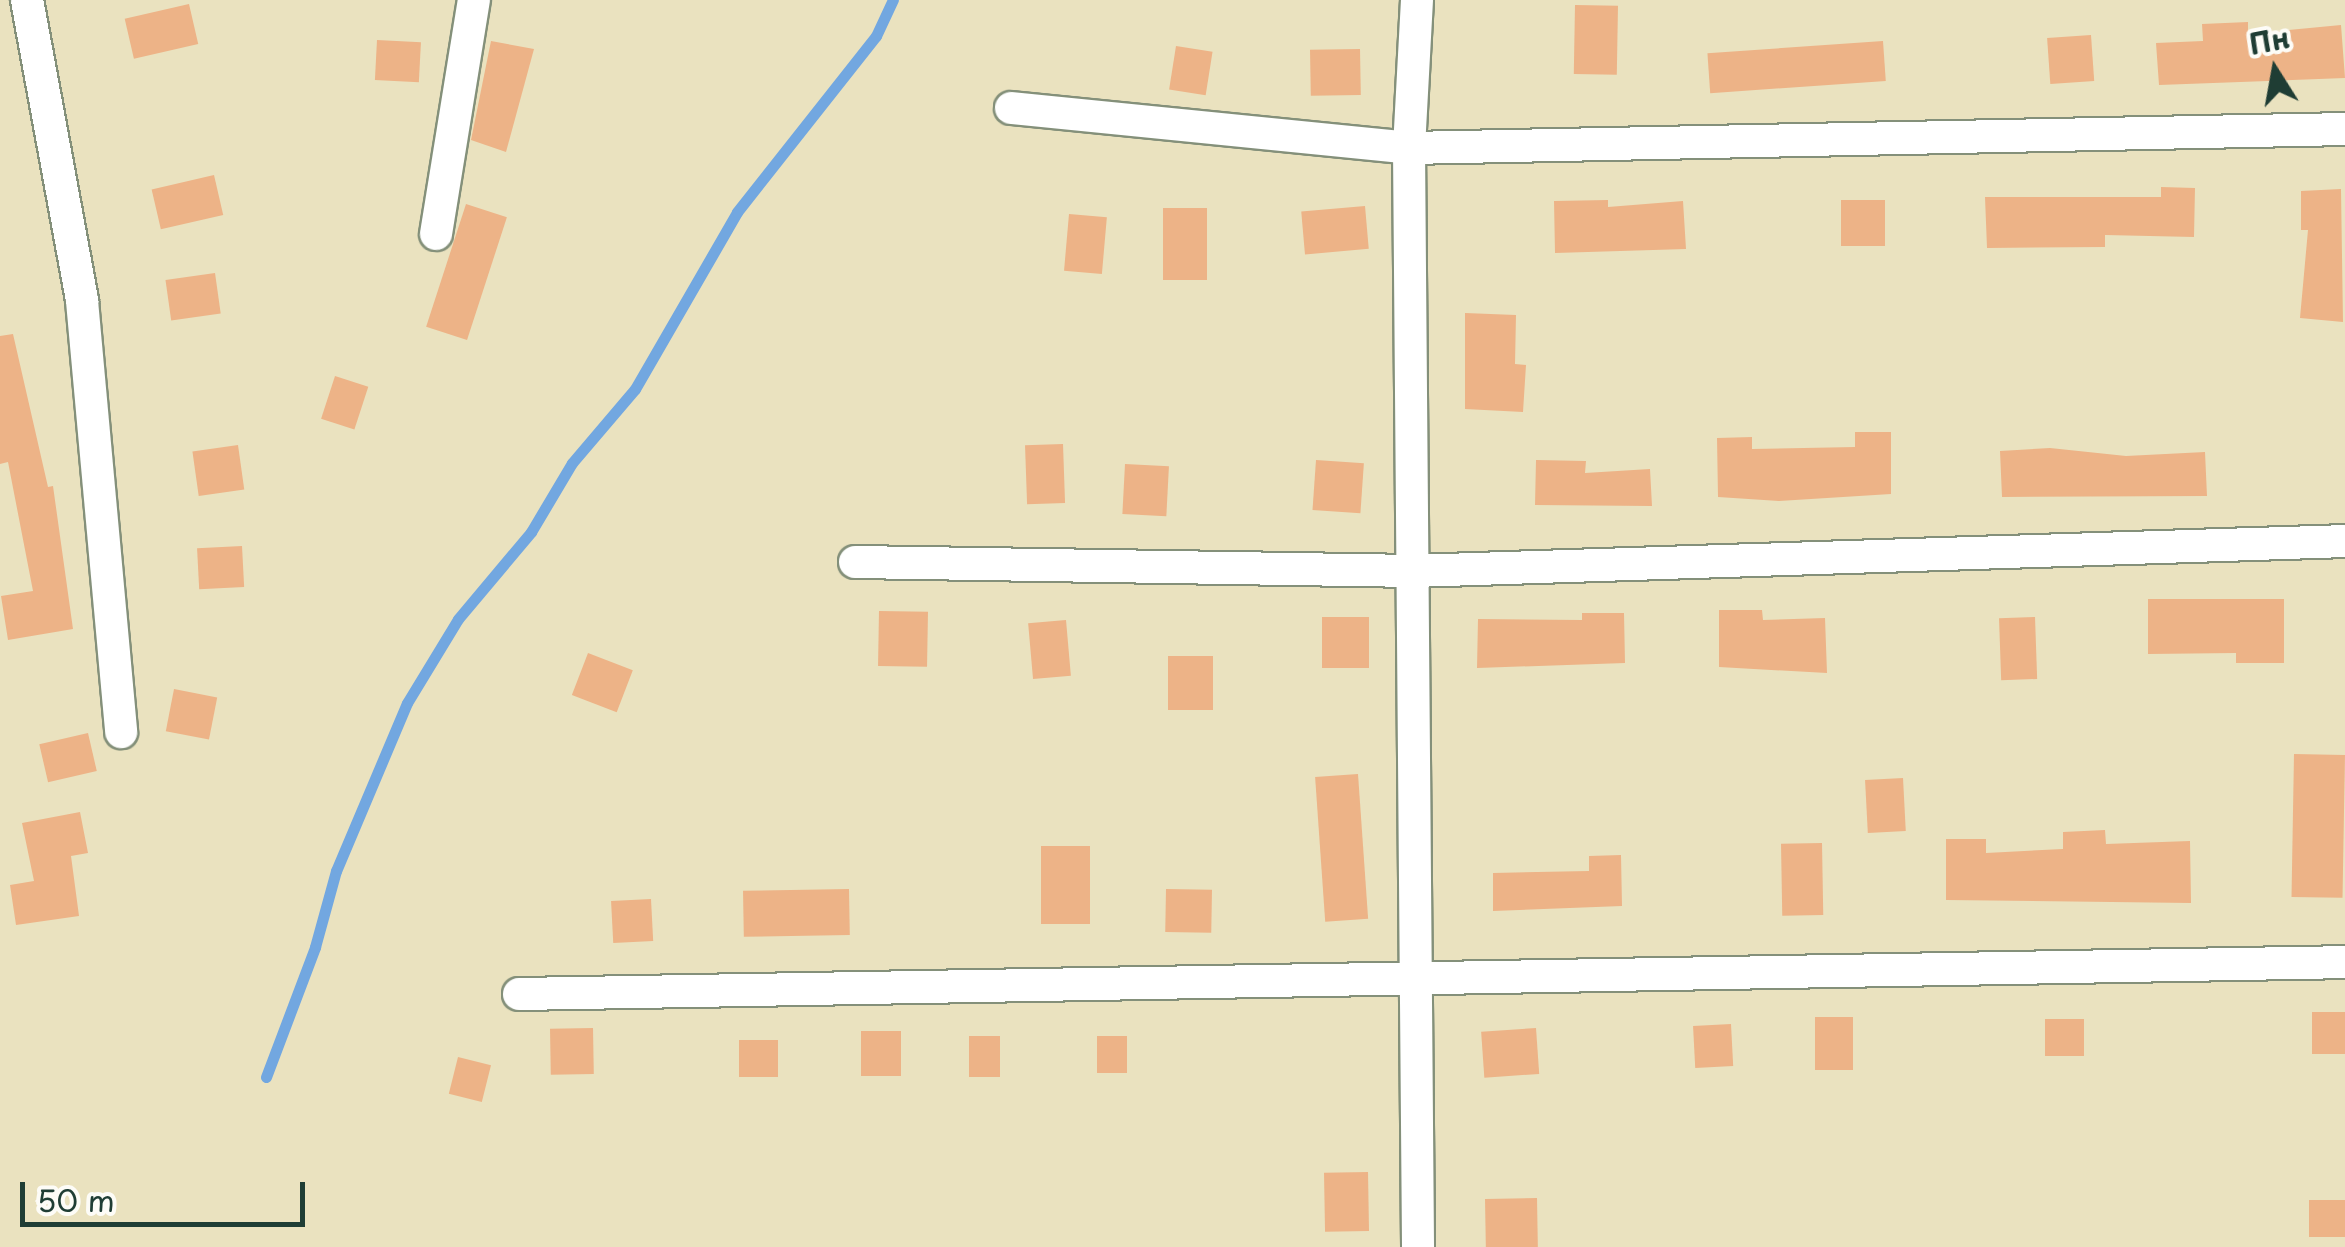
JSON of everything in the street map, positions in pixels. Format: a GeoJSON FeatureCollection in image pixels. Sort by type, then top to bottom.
{"type":"FeatureCollection","features":[{"type":"Feature","properties":{"kind":"street"},"geometry":{"type":"LineString","coordinates":[[27,0],[82,301],[121,732]]}},
{"type":"Feature","properties":{"kind":"street"},"geometry":{"type":"LineString","coordinates":[[436,234],[474,0]]}},
{"type":"Feature","properties":{"kind":"street"},"geometry":{"type":"LineString","coordinates":[[1417,0],[1409,148],[1412,982],[1418,1247]]}},
{"type":"Feature","properties":{"kind":"street"},"geometry":{"type":"LineString","coordinates":[[1011,108],[1409,148],[2345,129]]}},
{"type":"Feature","properties":{"kind":"street"},"geometry":{"type":"LineString","coordinates":[[855,562],[1413,570],[2345,541]]}},
{"type":"Feature","properties":{"kind":"street"},"geometry":{"type":"LineString","coordinates":[[519,994],[1412,982],[2345,962]]}},
{"type":"Feature","properties":{"kind":"building"},"geometry":{"type":"Polygon","coordinates":[[[189,4],[198,44],[134,59],[125,19],[189,4]]]}},
{"type":"Feature","properties":{"kind":"building"},"geometry":{"type":"Polygon","coordinates":[[[1575,5],[1618,6],[1617,75],[1574,74],[1575,5]]]}},
{"type":"Feature","properties":{"kind":"building"},"geometry":{"type":"Polygon","coordinates":[[[2248,22],[2248,34],[2341,25],[2345,78],[2159,85],[2156,43],[2203,41],[2202,24],[2248,22]]]}},
{"type":"Feature","properties":{"kind":"building"},"geometry":{"type":"Polygon","coordinates":[[[2091,35],[2094,81],[2050,84],[2047,38],[2091,35]]]}},
{"type":"Feature","properties":{"kind":"building"},"geometry":{"type":"Polygon","coordinates":[[[377,40],[421,42],[419,82],[375,80],[377,40]]]}},
{"type":"Feature","properties":{"kind":"building"},"geometry":{"type":"Polygon","coordinates":[[[491,41],[534,49],[506,152],[471,140],[491,41]]]}},
{"type":"Feature","properties":{"kind":"building"},"geometry":{"type":"Polygon","coordinates":[[[1883,41],[1886,81],[1710,93],[1707,53],[1883,41]]]}},
{"type":"Feature","properties":{"kind":"building"},"geometry":{"type":"Polygon","coordinates":[[[1176,46],[1213,52],[1206,95],[1169,89],[1176,46]]]}},
{"type":"Feature","properties":{"kind":"building"},"geometry":{"type":"Polygon","coordinates":[[[1360,49],[1361,95],[1311,96],[1310,50],[1360,49]]]}},
{"type":"Feature","properties":{"kind":"building"},"geometry":{"type":"Polygon","coordinates":[[[214,175],[223,215],[161,229],[152,189],[214,175]]]}},
{"type":"Feature","properties":{"kind":"building"},"geometry":{"type":"Polygon","coordinates":[[[2161,187],[2195,188],[2194,237],[2105,235],[2105,247],[1987,248],[1985,197],[2161,197],[2161,187]]]}},
{"type":"Feature","properties":{"kind":"building"},"geometry":{"type":"Polygon","coordinates":[[[2341,189],[2343,322],[2300,318],[2308,230],[2301,230],[2301,191],[2341,189]]]}},
{"type":"Feature","properties":{"kind":"building"},"geometry":{"type":"Polygon","coordinates":[[[1608,200],[1608,207],[1683,201],[1686,249],[1555,253],[1554,201],[1608,200]]]}},
{"type":"Feature","properties":{"kind":"building"},"geometry":{"type":"Polygon","coordinates":[[[1841,200],[1885,200],[1885,246],[1841,246],[1841,200]]]}},
{"type":"Feature","properties":{"kind":"building"},"geometry":{"type":"Polygon","coordinates":[[[466,204],[507,217],[467,340],[426,327],[466,204]]]}},
{"type":"Feature","properties":{"kind":"building"},"geometry":{"type":"Polygon","coordinates":[[[1365,206],[1369,249],[1305,254],[1301,212],[1365,206]]]}},
{"type":"Feature","properties":{"kind":"building"},"geometry":{"type":"Polygon","coordinates":[[[1163,208],[1207,208],[1207,280],[1163,280],[1163,208]]]}},
{"type":"Feature","properties":{"kind":"building"},"geometry":{"type":"Polygon","coordinates":[[[1069,214],[1107,217],[1102,274],[1064,271],[1069,214]]]}},
{"type":"Feature","properties":{"kind":"building"},"geometry":{"type":"Polygon","coordinates":[[[215,273],[221,314],[171,321],[165,280],[215,273]]]}},
{"type":"Feature","properties":{"kind":"building"},"geometry":{"type":"Polygon","coordinates":[[[1465,313],[1516,315],[1515,364],[1526,365],[1523,412],[1465,409],[1465,313]]]}},
{"type":"Feature","properties":{"kind":"building"},"geometry":{"type":"Polygon","coordinates":[[[13,334],[48,487],[53,486],[73,629],[8,640],[1,596],[33,591],[8,462],[0,464],[0,336],[13,334]]]}},
{"type":"Feature","properties":{"kind":"building"},"geometry":{"type":"Polygon","coordinates":[[[335,376],[368,387],[354,430],[321,419],[335,376]]]}},
{"type":"Feature","properties":{"kind":"building"},"geometry":{"type":"Polygon","coordinates":[[[1855,432],[1891,432],[1891,494],[1779,501],[1718,497],[1717,438],[1752,437],[1752,449],[1855,447],[1855,432]]]}},
{"type":"Feature","properties":{"kind":"building"},"geometry":{"type":"Polygon","coordinates":[[[1063,444],[1065,503],[1027,504],[1025,445],[1063,444]]]}},
{"type":"Feature","properties":{"kind":"building"},"geometry":{"type":"Polygon","coordinates":[[[238,445],[244,490],[199,496],[192,451],[238,445]]]}},
{"type":"Feature","properties":{"kind":"building"},"geometry":{"type":"Polygon","coordinates":[[[2050,448],[2126,456],[2205,452],[2207,496],[2002,497],[2000,451],[2050,448]]]}},
{"type":"Feature","properties":{"kind":"building"},"geometry":{"type":"Polygon","coordinates":[[[1316,460],[1364,463],[1360,513],[1313,510],[1316,460]]]}},
{"type":"Feature","properties":{"kind":"building"},"geometry":{"type":"Polygon","coordinates":[[[1536,460],[1586,461],[1585,473],[1650,469],[1652,506],[1535,505],[1536,460]]]}},
{"type":"Feature","properties":{"kind":"building"},"geometry":{"type":"Polygon","coordinates":[[[1125,464],[1169,466],[1166,516],[1122,514],[1125,464]]]}},
{"type":"Feature","properties":{"kind":"building"},"geometry":{"type":"Polygon","coordinates":[[[242,546],[244,587],[199,589],[197,548],[242,546]]]}},
{"type":"Feature","properties":{"kind":"building"},"geometry":{"type":"Polygon","coordinates":[[[2148,599],[2284,599],[2284,663],[2236,663],[2236,653],[2148,654],[2148,599]]]}},
{"type":"Feature","properties":{"kind":"building"},"geometry":{"type":"Polygon","coordinates":[[[1719,610],[1762,610],[1763,620],[1825,618],[1827,673],[1719,667],[1719,610]]]}},
{"type":"Feature","properties":{"kind":"building"},"geometry":{"type":"Polygon","coordinates":[[[879,611],[928,612],[927,667],[878,666],[879,611]]]}},
{"type":"Feature","properties":{"kind":"building"},"geometry":{"type":"Polygon","coordinates":[[[1582,613],[1624,613],[1625,663],[1477,668],[1478,619],[1582,620],[1582,613]]]}},
{"type":"Feature","properties":{"kind":"building"},"geometry":{"type":"Polygon","coordinates":[[[1322,617],[1369,617],[1369,668],[1322,668],[1322,617]]]}},
{"type":"Feature","properties":{"kind":"building"},"geometry":{"type":"Polygon","coordinates":[[[2035,617],[2037,679],[2001,680],[1999,618],[2035,617]]]}},
{"type":"Feature","properties":{"kind":"building"},"geometry":{"type":"Polygon","coordinates":[[[1066,620],[1071,676],[1033,679],[1028,623],[1066,620]]]}},
{"type":"Feature","properties":{"kind":"building"},"geometry":{"type":"Polygon","coordinates":[[[588,653],[633,670],[617,712],[572,695],[588,653]]]}},
{"type":"Feature","properties":{"kind":"building"},"geometry":{"type":"Polygon","coordinates":[[[1168,656],[1213,656],[1213,710],[1168,710],[1168,656]]]}},
{"type":"Feature","properties":{"kind":"building"},"geometry":{"type":"Polygon","coordinates":[[[174,689],[217,697],[209,740],[166,731],[174,689]]]}},
{"type":"Feature","properties":{"kind":"building"},"geometry":{"type":"Polygon","coordinates":[[[88,733],[97,771],[48,782],[39,744],[88,733]]]}},
{"type":"Feature","properties":{"kind":"building"},"geometry":{"type":"Polygon","coordinates":[[[2294,754],[2345,755],[2342,898],[2292,897],[2294,754]]]}},
{"type":"Feature","properties":{"kind":"building"},"geometry":{"type":"Polygon","coordinates":[[[1358,774],[1368,919],[1325,922],[1315,777],[1358,774]]]}},
{"type":"Feature","properties":{"kind":"building"},"geometry":{"type":"Polygon","coordinates":[[[1903,778],[1906,831],[1868,833],[1865,780],[1903,778]]]}},
{"type":"Feature","properties":{"kind":"building"},"geometry":{"type":"Polygon","coordinates":[[[80,812],[88,853],[71,856],[79,916],[16,925],[10,885],[34,881],[22,823],[80,812]]]}},
{"type":"Feature","properties":{"kind":"building"},"geometry":{"type":"Polygon","coordinates":[[[2105,830],[2106,844],[2190,841],[2191,903],[1946,900],[1946,839],[1986,839],[1986,853],[2063,849],[2063,832],[2105,830]]]}},
{"type":"Feature","properties":{"kind":"building"},"geometry":{"type":"Polygon","coordinates":[[[1822,843],[1823,915],[1782,916],[1781,844],[1822,843]]]}},
{"type":"Feature","properties":{"kind":"building"},"geometry":{"type":"Polygon","coordinates":[[[1041,846],[1090,846],[1090,924],[1041,924],[1041,846]]]}},
{"type":"Feature","properties":{"kind":"building"},"geometry":{"type":"Polygon","coordinates":[[[1621,855],[1622,906],[1493,911],[1493,873],[1589,871],[1589,856],[1621,855]]]}},
{"type":"Feature","properties":{"kind":"building"},"geometry":{"type":"Polygon","coordinates":[[[849,889],[850,935],[744,937],[743,891],[849,889]]]}},
{"type":"Feature","properties":{"kind":"building"},"geometry":{"type":"Polygon","coordinates":[[[1166,889],[1212,890],[1211,933],[1165,932],[1166,889]]]}},
{"type":"Feature","properties":{"kind":"building"},"geometry":{"type":"Polygon","coordinates":[[[651,899],[653,941],[613,943],[611,901],[651,899]]]}},
{"type":"Feature","properties":{"kind":"building"},"geometry":{"type":"Polygon","coordinates":[[[2312,1012],[2345,1012],[2345,1054],[2312,1054],[2312,1012]]]}},
{"type":"Feature","properties":{"kind":"building"},"geometry":{"type":"Polygon","coordinates":[[[1815,1017],[1853,1017],[1853,1070],[1815,1070],[1815,1017]]]}},
{"type":"Feature","properties":{"kind":"building"},"geometry":{"type":"Polygon","coordinates":[[[2045,1019],[2084,1019],[2084,1056],[2045,1056],[2045,1019]]]}},
{"type":"Feature","properties":{"kind":"building"},"geometry":{"type":"Polygon","coordinates":[[[1731,1024],[1733,1066],[1695,1068],[1693,1026],[1731,1024]]]}},
{"type":"Feature","properties":{"kind":"building"},"geometry":{"type":"Polygon","coordinates":[[[593,1028],[594,1074],[551,1075],[550,1029],[593,1028]]]}},
{"type":"Feature","properties":{"kind":"building"},"geometry":{"type":"Polygon","coordinates":[[[1536,1028],[1539,1074],[1484,1078],[1481,1032],[1536,1028]]]}},
{"type":"Feature","properties":{"kind":"building"},"geometry":{"type":"Polygon","coordinates":[[[861,1031],[901,1031],[901,1076],[861,1076],[861,1031]]]}},
{"type":"Feature","properties":{"kind":"building"},"geometry":{"type":"Polygon","coordinates":[[[969,1036],[1000,1036],[1000,1077],[969,1077],[969,1036]]]}},
{"type":"Feature","properties":{"kind":"building"},"geometry":{"type":"Polygon","coordinates":[[[1097,1036],[1127,1036],[1127,1073],[1097,1073],[1097,1036]]]}},
{"type":"Feature","properties":{"kind":"building"},"geometry":{"type":"Polygon","coordinates":[[[739,1040],[778,1040],[778,1077],[739,1077],[739,1040]]]}},
{"type":"Feature","properties":{"kind":"building"},"geometry":{"type":"Polygon","coordinates":[[[458,1057],[491,1065],[482,1102],[449,1094],[458,1057]]]}},
{"type":"Feature","properties":{"kind":"building"},"geometry":{"type":"Polygon","coordinates":[[[1368,1172],[1369,1231],[1325,1232],[1324,1173],[1368,1172]]]}},
{"type":"Feature","properties":{"kind":"building"},"geometry":{"type":"Polygon","coordinates":[[[1537,1198],[1538,1247],[1486,1247],[1485,1199],[1537,1198]]]}},
{"type":"Feature","properties":{"kind":"building"},"geometry":{"type":"Polygon","coordinates":[[[2309,1200],[2345,1200],[2345,1237],[2309,1237],[2309,1200]]]}},
{"type":"Feature","properties":{"kind":"waterway"},"geometry":{"type":"LineString","coordinates":[[266,1077],[315,947],[336,871],[407,703],[458,619],[531,532],[572,463],[635,389],[737,212],[876,36],[893,0]]}}]}
